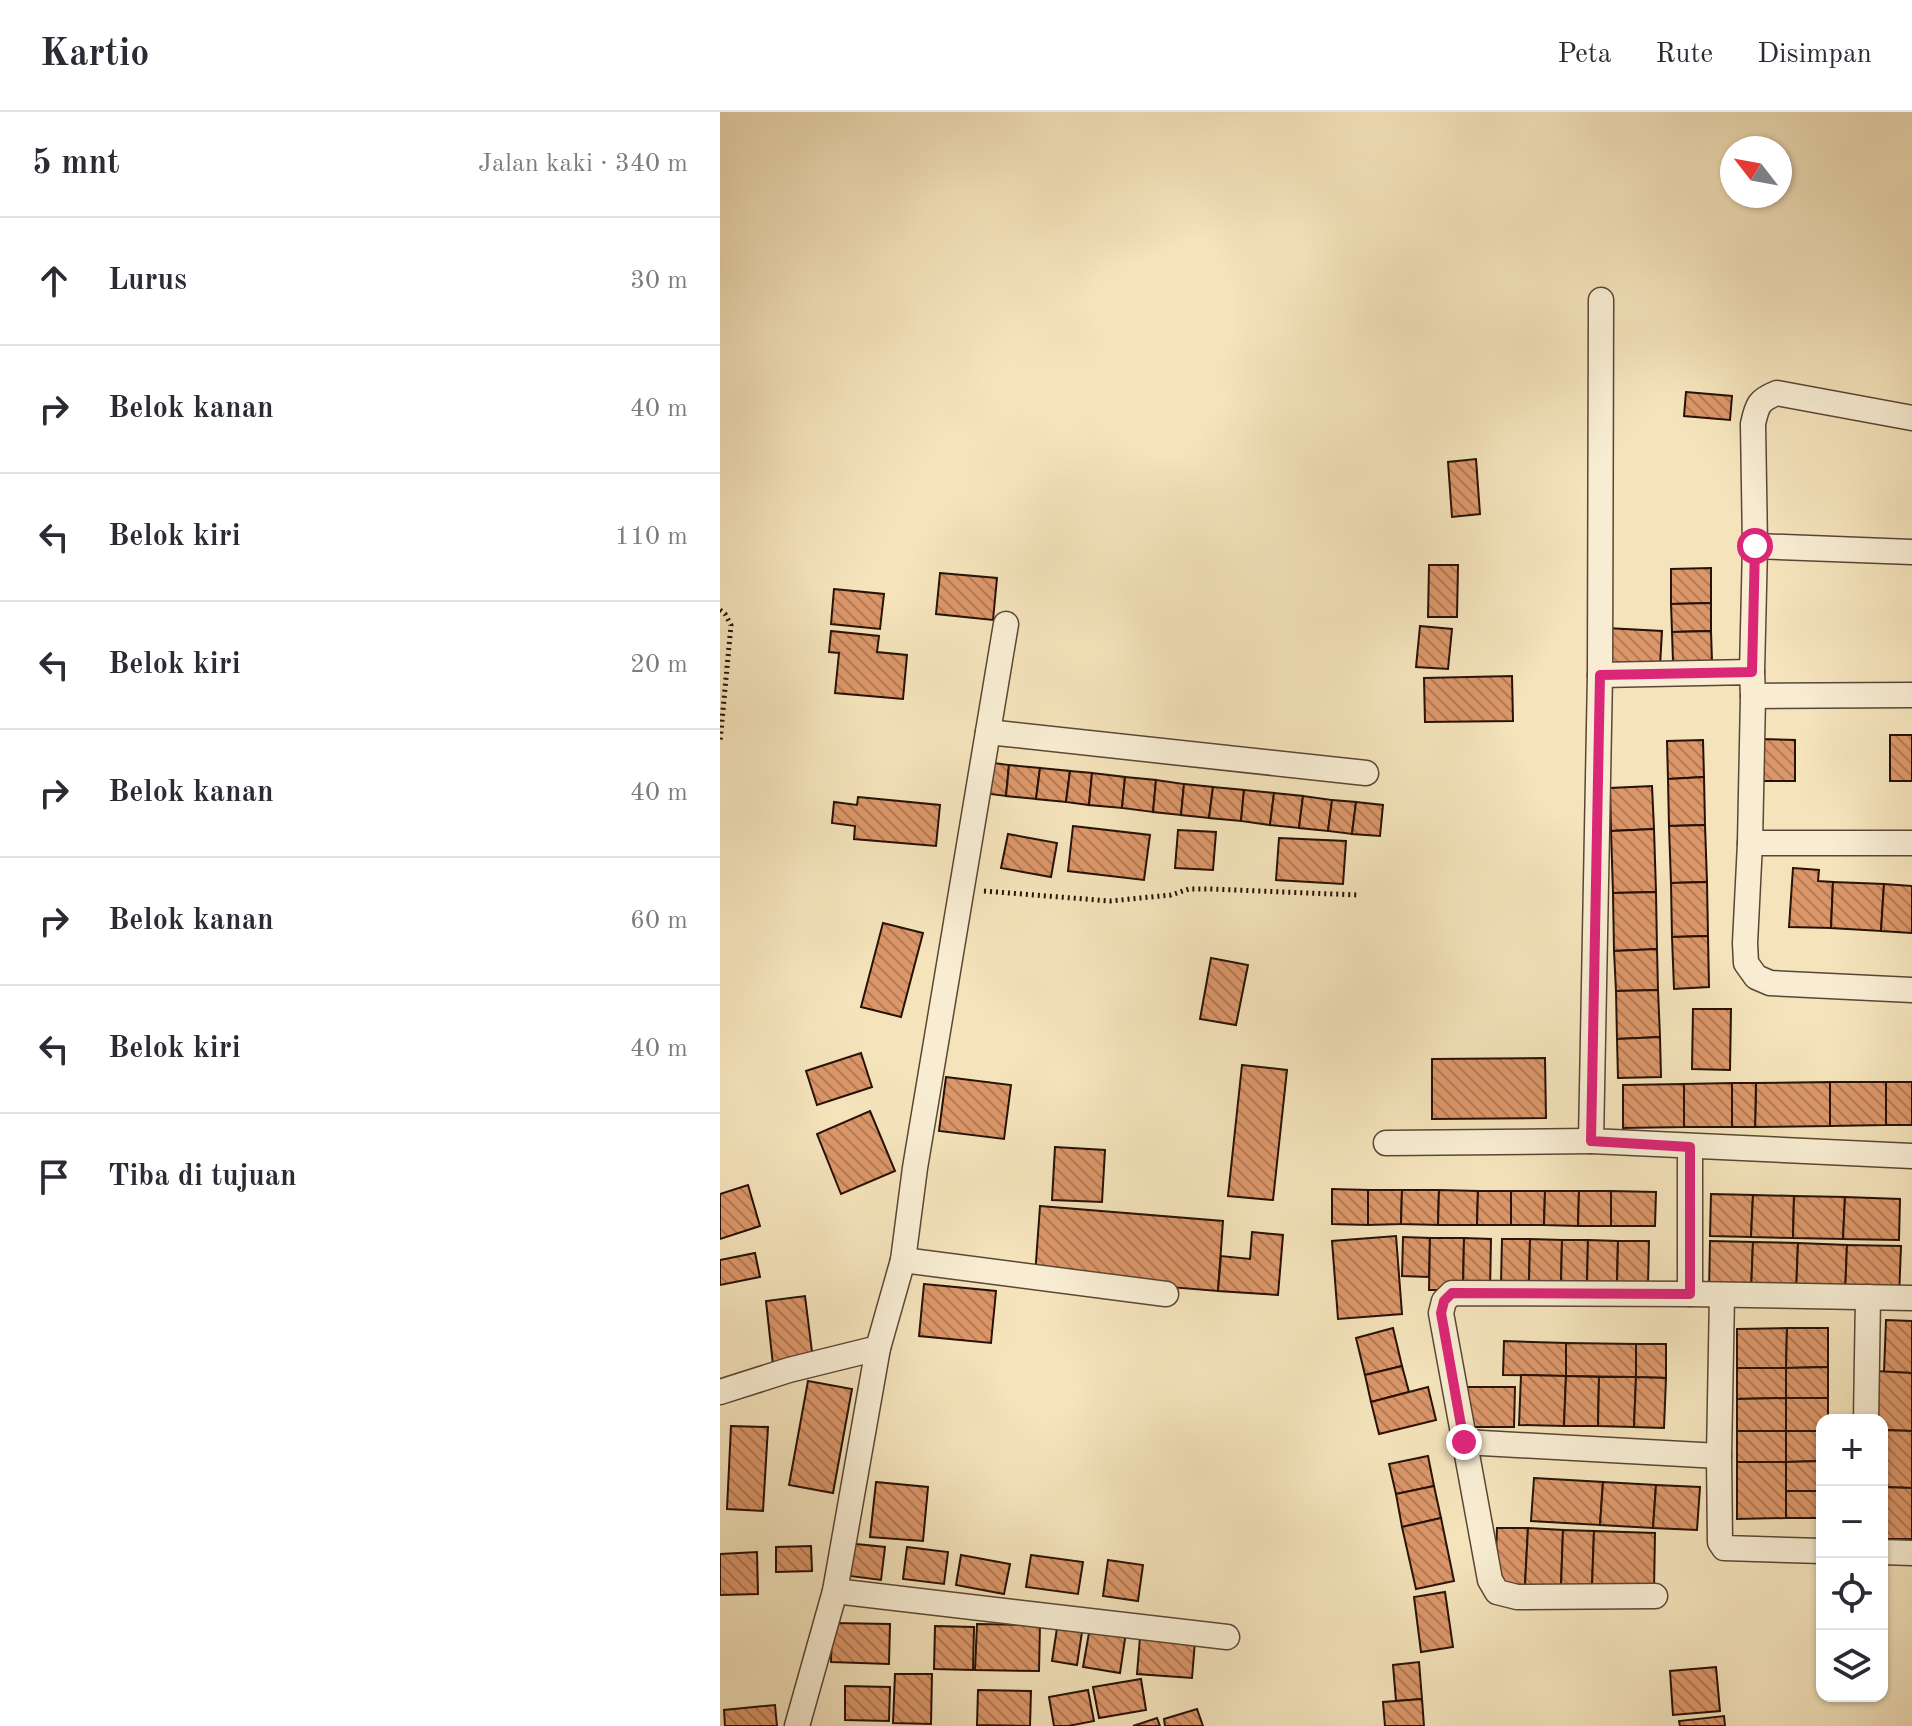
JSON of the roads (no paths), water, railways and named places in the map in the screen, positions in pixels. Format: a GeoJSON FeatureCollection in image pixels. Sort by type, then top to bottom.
{"type":"FeatureCollection","features":[{"type":"Feature","properties":{"kind":"street"},"geometry":{"type":"LineString","coordinates":[[1591,1141],[1600,675],[1601,300]]}},
{"type":"Feature","properties":{"kind":"street"},"geometry":{"type":"LineString","coordinates":[[1912,418],[1777,393],[1765,398],[1757,407],[1753,424],[1753,684],[1745,943],[1746,963],[1756,977],[1770,983],[1912,990]]}},
{"type":"Feature","properties":{"kind":"street"},"geometry":{"type":"LineString","coordinates":[[1755,546],[1912,552]]}},
{"type":"Feature","properties":{"kind":"street"},"geometry":{"type":"LineString","coordinates":[[797,1726],[835,1591],[878,1348],[903,1260],[915,1168],[1006,624]]}},
{"type":"Feature","properties":{"kind":"street"},"geometry":{"type":"LineString","coordinates":[[1600,675],[1912,695]]}},
{"type":"Feature","properties":{"kind":"street"},"geometry":{"type":"LineString","coordinates":[[988,732],[1366,773]]}},
{"type":"Feature","properties":{"kind":"street"},"geometry":{"type":"LineString","coordinates":[[1750,843],[1912,843]]}},
{"type":"Feature","properties":{"kind":"street"},"geometry":{"type":"LineString","coordinates":[[1386,1143],[1591,1141],[1912,1156]]}},
{"type":"Feature","properties":{"kind":"street"},"geometry":{"type":"LineString","coordinates":[[1690,1147],[1690,1294]]}},
{"type":"Feature","properties":{"kind":"street"},"geometry":{"type":"LineString","coordinates":[[903,1260],[1166,1294]]}},
{"type":"Feature","properties":{"kind":"street"},"geometry":{"type":"LineString","coordinates":[[1655,1596],[1517,1597],[1497,1592],[1490,1580],[1464,1442],[1441,1313],[1444,1301],[1452,1293],[1912,1298]]}},
{"type":"Feature","properties":{"kind":"street"},"geometry":{"type":"LineString","coordinates":[[1722,1295],[1720,1542],[1724,1548],[1816,1551]]}},
{"type":"Feature","properties":{"kind":"street"},"geometry":{"type":"LineString","coordinates":[[1866,1414],[1868,1297]]}},
{"type":"Feature","properties":{"kind":"street"},"geometry":{"type":"LineString","coordinates":[[720,1392],[789,1370],[878,1348]]}},
{"type":"Feature","properties":{"kind":"street"},"geometry":{"type":"LineString","coordinates":[[1464,1442],[1719,1456]]}},
{"type":"Feature","properties":{"kind":"street"},"geometry":{"type":"LineString","coordinates":[[1888,1552],[1912,1553]]}},
{"type":"Feature","properties":{"kind":"street"},"geometry":{"type":"LineString","coordinates":[[835,1591],[1227,1637]]}}]}
